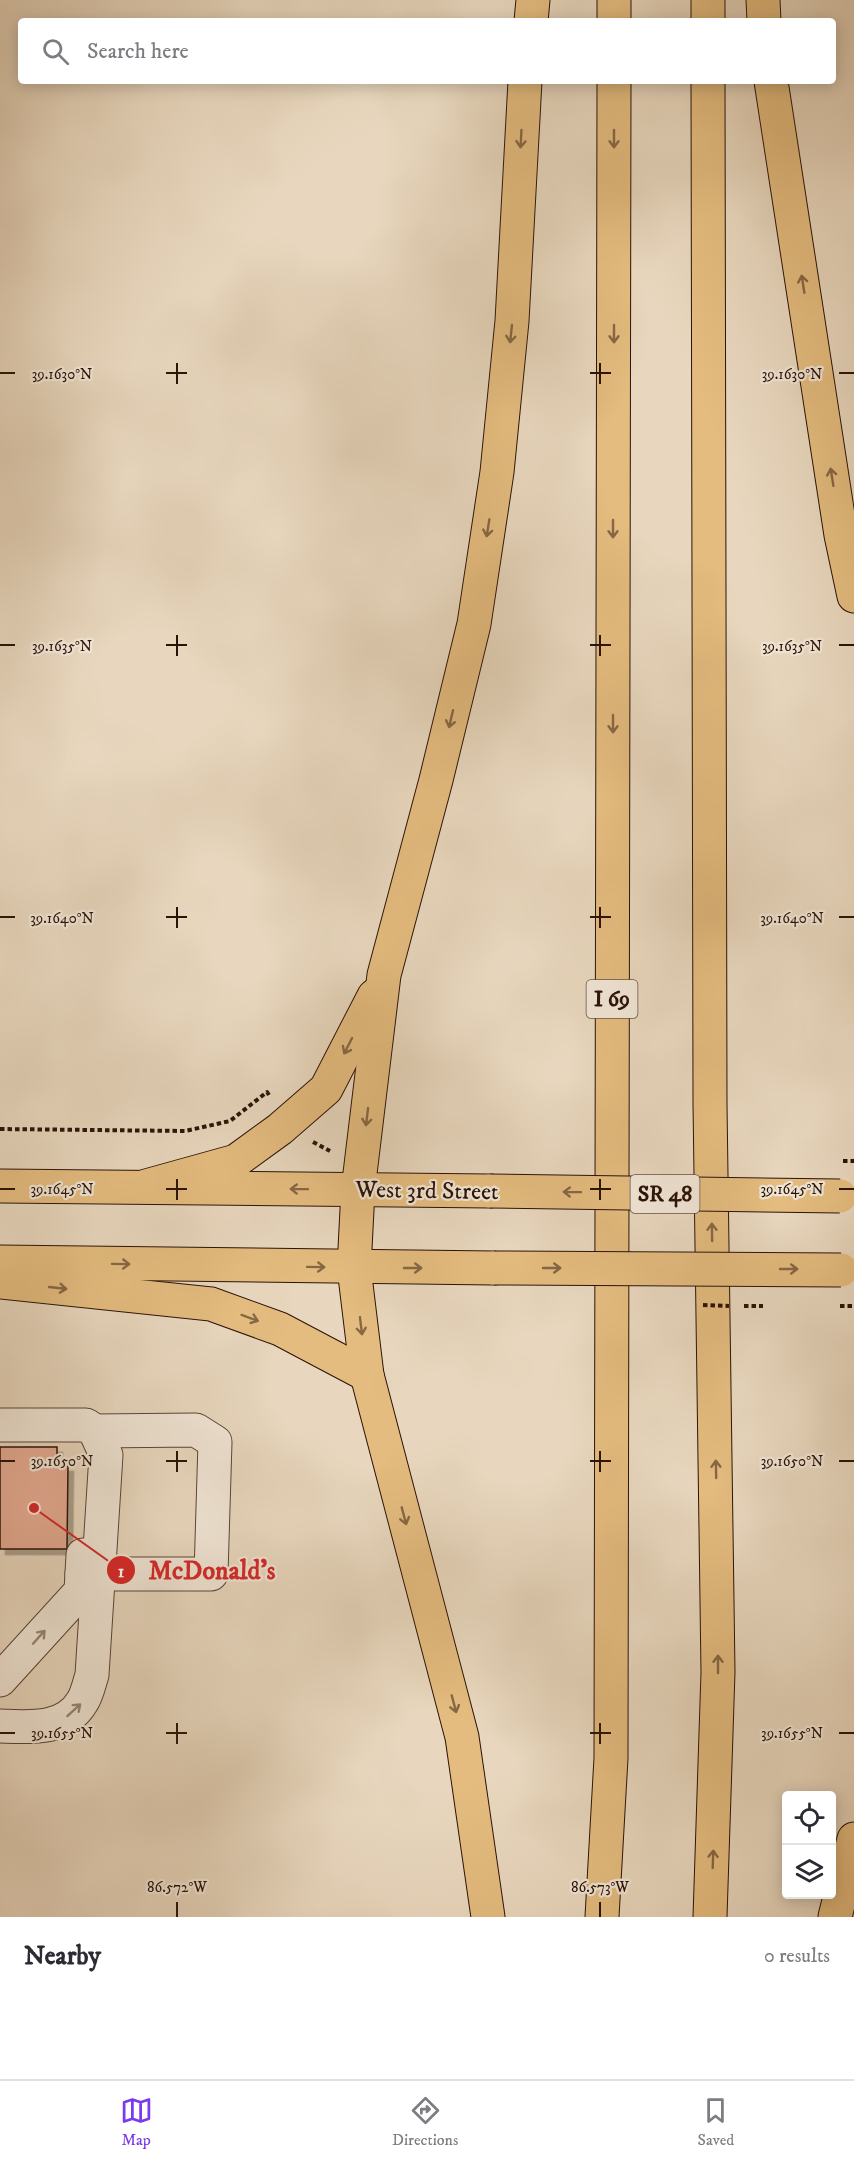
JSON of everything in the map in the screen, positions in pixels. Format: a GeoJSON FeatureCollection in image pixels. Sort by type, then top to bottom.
{"type":"FeatureCollection","features":[{"type":"Feature","properties":{"kind":"main road"},"geometry":{"type":"LineString","coordinates":[[531,18],[533,0]]}},
{"type":"Feature","properties":{"kind":"main road"},"geometry":{"type":"LineString","coordinates":[[614,0],[614,18]]}},
{"type":"Feature","properties":{"kind":"main road"},"geometry":{"type":"LineString","coordinates":[[708,0],[708,18]]}},
{"type":"Feature","properties":{"kind":"main road"},"geometry":{"type":"LineString","coordinates":[[763,0],[764,18]]}},
{"type":"Feature","properties":{"kind":"main road"},"geometry":{"type":"LineString","coordinates":[[488,1917],[462,1737],[367,1375],[354,1268],[358,1190],[384,975],[436,780],[474,624],[497,472],[512,321],[525,84]]}},
{"type":"Feature","properties":{"kind":"main road","name":"I 69"},"geometry":{"type":"LineString","coordinates":[[602,1917],[611,1758],[614,84]]}},
{"type":"Feature","properties":{"kind":"main road"},"geometry":{"type":"LineString","coordinates":[[708,84],[710,1093],[718,1672],[710,1917]]}},
{"type":"Feature","properties":{"kind":"main road"},"geometry":{"type":"LineString","coordinates":[[771,84],[841,536],[854,596]]}},
{"type":"Feature","properties":{"kind":"main road"},"geometry":{"type":"LineString","coordinates":[[146,1186],[236,1161],[326,1089],[384,975]]}},
{"type":"Feature","properties":{"kind":"main road","name":"West 3rd Street"},"geometry":{"type":"LineString","coordinates":[[0,1186],[847,1196]]}},
{"type":"Feature","properties":{"kind":"main road"},"geometry":{"type":"LineString","coordinates":[[0,1262],[354,1268],[848,1270]]}},
{"type":"Feature","properties":{"kind":"main road"},"geometry":{"type":"LineString","coordinates":[[0,1282],[211,1304],[280,1329],[367,1375]]}},
{"type":"Feature","properties":{"kind":"main road"},"geometry":{"type":"LineString","coordinates":[[835,1917],[854,1839]]}},
{"type":"Feature","properties":{"kind":"lane"},"geometry":{"type":"LineString","coordinates":[[0,1425],[86,1425],[95,1431],[106,1455],[91,1574],[81,1591],[0,1680]]}},
{"type":"Feature","properties":{"kind":"lane"},"geometry":{"type":"LineString","coordinates":[[0,1726],[40,1728],[67,1717],[82,1703],[92,1676],[91,1574],[86,1462],[61,1425]]}},
{"type":"Feature","properties":{"kind":"lane"},"geometry":{"type":"LineString","coordinates":[[91,1574],[211,1574],[215,1442],[196,1430],[95,1431]]}},
{"type":"Feature","properties":{"kind":"path"},"geometry":{"type":"LineString","coordinates":[[0,1129],[184,1131],[230,1121],[267,1092],[273,1100]]}},
{"type":"Feature","properties":{"kind":"path"},"geometry":{"type":"LineString","coordinates":[[306,1139],[336,1154]]}},
{"type":"Feature","properties":{"kind":"building"},"geometry":{"type":"Polygon","coordinates":[[[0,1447],[57,1447],[57,1466],[68,1466],[67,1549],[0,1549],[0,1447]]]}},
{"type":"Feature","properties":{"kind":"place","name":"McDonald's"},"geometry":{"type":"Point","coordinates":[34,1508]}}]}
